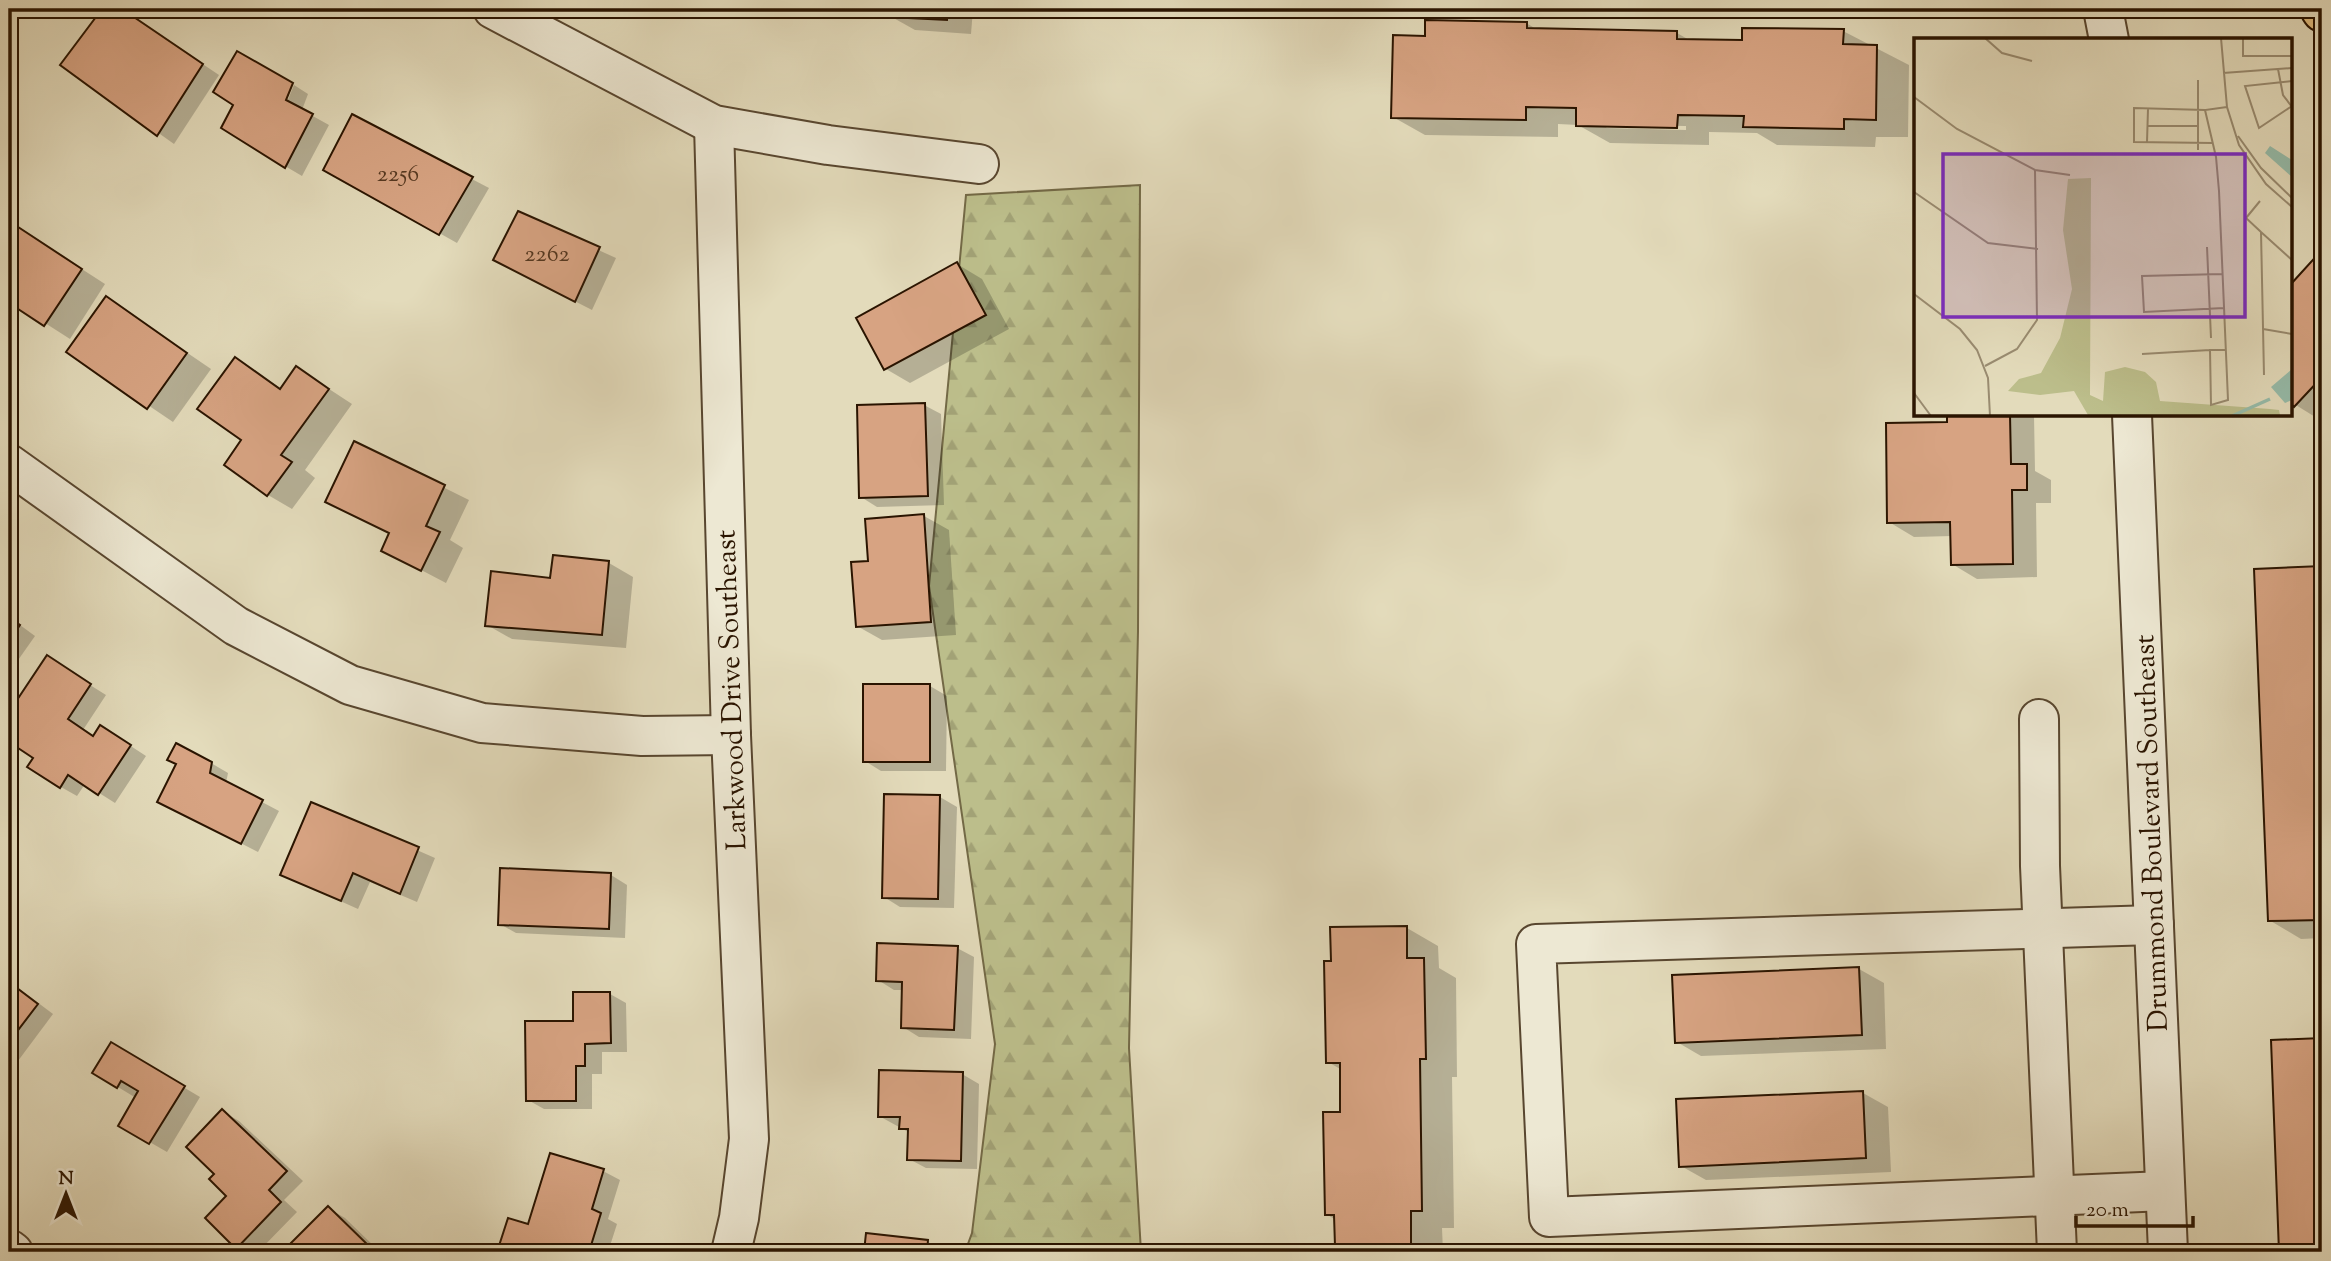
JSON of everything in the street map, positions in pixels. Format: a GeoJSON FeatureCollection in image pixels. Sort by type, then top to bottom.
{"type":"FeatureCollection","features":[{"type":"Feature","properties":{"kind":"street"},"geometry":{"type":"LineString","coordinates":[[493,9],[714,125],[828,145],[979,164]]}},
{"type":"Feature","properties":{"kind":"street"},"geometry":{"type":"LineString","coordinates":[[2103,9],[2109,38]]}},
{"type":"Feature","properties":{"kind":"street","name":"Larkwood Drive Southeast"},"geometry":{"type":"LineString","coordinates":[[714,125],[731,735],[749,1139],[739,1219],[731,1252]]}},
{"type":"Feature","properties":{"kind":"street","name":"Drummond Boulevard Southeast"},"geometry":{"type":"LineString","coordinates":[[2133,416],[2168,1252]]}},
{"type":"Feature","properties":{"kind":"street"},"geometry":{"type":"LineString","coordinates":[[9,464],[236,626],[350,685],[482,723],[642,736],[731,735]]}},
{"type":"Feature","properties":{"kind":"street"},"geometry":{"type":"LineString","coordinates":[[2039,719],[2042,929],[2057,1252]]}},
{"type":"Feature","properties":{"kind":"street"},"geometry":{"type":"LineString","coordinates":[[2154,925],[1536,944],[1549,1217],[2165,1191]]}},
{"type":"Feature","properties":{"kind":"green space"},"geometry":{"type":"Polygon","coordinates":[[[1140,185],[1138,631],[1129,1048],[1141,1252],[965,1252],[972,1233],[995,1044],[929,586],[966,195],[1140,185]]]}},
{"type":"Feature","properties":{"kind":"building"},"geometry":{"type":"Polygon","coordinates":[[[102,9],[122,9],[203,64],[157,136],[60,65],[102,9]]]}},
{"type":"Feature","properties":{"kind":"building"},"geometry":{"type":"Polygon","coordinates":[[[889,9],[948,9],[947,20],[889,17],[889,9]]]}},
{"type":"Feature","properties":{"kind":"building"},"geometry":{"type":"Polygon","coordinates":[[[1425,20],[1527,22],[1527,28],[1677,31],[1677,39],[1742,40],[1742,28],[1844,29],[1843,44],[1877,45],[1876,120],[1844,119],[1844,129],[1743,127],[1744,116],[1678,115],[1677,128],[1576,126],[1576,108],[1526,107],[1526,120],[1391,118],[1393,35],[1425,36],[1425,20]]]}},
{"type":"Feature","properties":{"kind":"building"},"geometry":{"type":"Polygon","coordinates":[[[237,51],[293,83],[286,100],[313,114],[285,168],[221,128],[233,105],[213,92],[237,51]]]}},
{"type":"Feature","properties":{"kind":"building"},"geometry":{"type":"Polygon","coordinates":[[[352,114],[473,177],[439,235],[323,170],[352,114]]]}},
{"type":"Feature","properties":{"kind":"building"},"geometry":{"type":"Polygon","coordinates":[[[518,211],[600,247],[575,302],[493,260],[518,211]]]}},
{"type":"Feature","properties":{"kind":"building"},"geometry":{"type":"Polygon","coordinates":[[[9,221],[82,269],[44,326],[9,303],[9,221]]]}},
{"type":"Feature","properties":{"kind":"building"},"geometry":{"type":"Polygon","coordinates":[[[2321,251],[2322,377],[2294,407],[2292,405],[2292,283],[2321,251]]]}},
{"type":"Feature","properties":{"kind":"building"},"geometry":{"type":"Polygon","coordinates":[[[957,262],[986,315],[884,370],[856,318],[957,262]]]}},
{"type":"Feature","properties":{"kind":"building"},"geometry":{"type":"Polygon","coordinates":[[[106,296],[187,353],[147,409],[66,352],[106,296]]]}},
{"type":"Feature","properties":{"kind":"building"},"geometry":{"type":"Polygon","coordinates":[[[235,357],[280,389],[296,366],[329,389],[281,455],[292,462],[267,496],[224,465],[241,440],[197,409],[235,357]]]}},
{"type":"Feature","properties":{"kind":"building"},"geometry":{"type":"Polygon","coordinates":[[[925,403],[928,496],[859,498],[857,405],[925,403]]]}},
{"type":"Feature","properties":{"kind":"building"},"geometry":{"type":"Polygon","coordinates":[[[1947,416],[2010,416],[2011,464],[2027,464],[2027,490],[2012,490],[2013,564],[1951,565],[1950,522],[1887,523],[1886,423],[1947,422],[1947,416]]]}},
{"type":"Feature","properties":{"kind":"building"},"geometry":{"type":"Polygon","coordinates":[[[354,441],[445,485],[426,526],[440,532],[421,571],[381,551],[389,533],[325,502],[354,441]]]}},
{"type":"Feature","properties":{"kind":"building"},"geometry":{"type":"Polygon","coordinates":[[[924,514],[931,622],[856,627],[851,562],[868,561],[865,519],[924,514]]]}},
{"type":"Feature","properties":{"kind":"building"},"geometry":{"type":"Polygon","coordinates":[[[553,555],[609,561],[602,635],[485,626],[491,571],[550,578],[553,555]]]}},
{"type":"Feature","properties":{"kind":"building"},"geometry":{"type":"Polygon","coordinates":[[[2322,566],[2322,920],[2268,921],[2254,569],[2322,566]]]}},
{"type":"Feature","properties":{"kind":"building"},"geometry":{"type":"Polygon","coordinates":[[[9,617],[20,625],[9,641],[9,617]]]}},
{"type":"Feature","properties":{"kind":"building"},"geometry":{"type":"Polygon","coordinates":[[[47,655],[91,684],[68,719],[93,736],[100,725],[131,745],[98,795],[68,775],[60,788],[27,767],[33,758],[9,742],[9,712],[47,655]]]}},
{"type":"Feature","properties":{"kind":"building"},"geometry":{"type":"Polygon","coordinates":[[[863,684],[930,684],[930,762],[863,762],[863,684]]]}},
{"type":"Feature","properties":{"kind":"building"},"geometry":{"type":"Polygon","coordinates":[[[176,743],[212,762],[210,773],[263,800],[241,844],[157,802],[176,764],[167,760],[176,743]]]}},
{"type":"Feature","properties":{"kind":"building"},"geometry":{"type":"Polygon","coordinates":[[[884,794],[940,795],[938,899],[882,898],[884,794]]]}},
{"type":"Feature","properties":{"kind":"building"},"geometry":{"type":"Polygon","coordinates":[[[311,802],[419,847],[400,894],[353,873],[341,901],[280,875],[311,802]]]}},
{"type":"Feature","properties":{"kind":"building"},"geometry":{"type":"Polygon","coordinates":[[[500,868],[611,873],[609,929],[498,925],[500,868]]]}},
{"type":"Feature","properties":{"kind":"building"},"geometry":{"type":"Polygon","coordinates":[[[1407,926],[1407,958],[1424,958],[1426,1059],[1420,1059],[1422,1211],[1411,1211],[1411,1245],[1335,1246],[1334,1215],[1325,1215],[1323,1112],[1340,1112],[1340,1063],[1326,1063],[1324,961],[1331,961],[1330,927],[1407,926]]]}},
{"type":"Feature","properties":{"kind":"building"},"geometry":{"type":"Polygon","coordinates":[[[877,943],[958,946],[954,1030],[901,1028],[902,982],[876,981],[877,943]]]}},
{"type":"Feature","properties":{"kind":"building"},"geometry":{"type":"Polygon","coordinates":[[[1859,967],[1862,1035],[1675,1043],[1672,975],[1859,967]]]}},
{"type":"Feature","properties":{"kind":"building"},"geometry":{"type":"Polygon","coordinates":[[[9,982],[38,1004],[9,1042],[9,982]]]}},
{"type":"Feature","properties":{"kind":"building"},"geometry":{"type":"Polygon","coordinates":[[[573,992],[610,992],[611,1043],[585,1044],[585,1066],[576,1066],[576,1101],[526,1101],[525,1021],[573,1021],[573,992]]]}},
{"type":"Feature","properties":{"kind":"building"},"geometry":{"type":"Polygon","coordinates":[[[2322,1038],[2322,1252],[2279,1252],[2271,1040],[2322,1038]]]}},
{"type":"Feature","properties":{"kind":"building"},"geometry":{"type":"Polygon","coordinates":[[[111,1042],[185,1086],[149,1144],[118,1126],[138,1091],[121,1081],[117,1088],[92,1073],[111,1042]]]}},
{"type":"Feature","properties":{"kind":"building"},"geometry":{"type":"Polygon","coordinates":[[[879,1070],[963,1072],[961,1161],[907,1160],[908,1129],[899,1129],[900,1117],[878,1117],[879,1070]]]}},
{"type":"Feature","properties":{"kind":"building"},"geometry":{"type":"Polygon","coordinates":[[[1863,1091],[1866,1158],[1679,1167],[1676,1099],[1863,1091]]]}},
{"type":"Feature","properties":{"kind":"building"},"geometry":{"type":"Polygon","coordinates":[[[222,1109],[287,1171],[269,1190],[281,1202],[236,1249],[205,1218],[226,1196],[209,1179],[214,1174],[186,1147],[222,1109]]]}},
{"type":"Feature","properties":{"kind":"building"},"geometry":{"type":"Polygon","coordinates":[[[550,1153],[604,1169],[592,1209],[601,1213],[589,1252],[497,1252],[508,1218],[528,1224],[550,1153]]]}},
{"type":"Feature","properties":{"kind":"building"},"geometry":{"type":"Polygon","coordinates":[[[328,1206],[371,1248],[367,1252],[282,1252],[328,1206]]]}},
{"type":"Feature","properties":{"kind":"building"},"geometry":{"type":"Polygon","coordinates":[[[866,1233],[928,1240],[927,1252],[864,1252],[866,1233]]]}}]}
